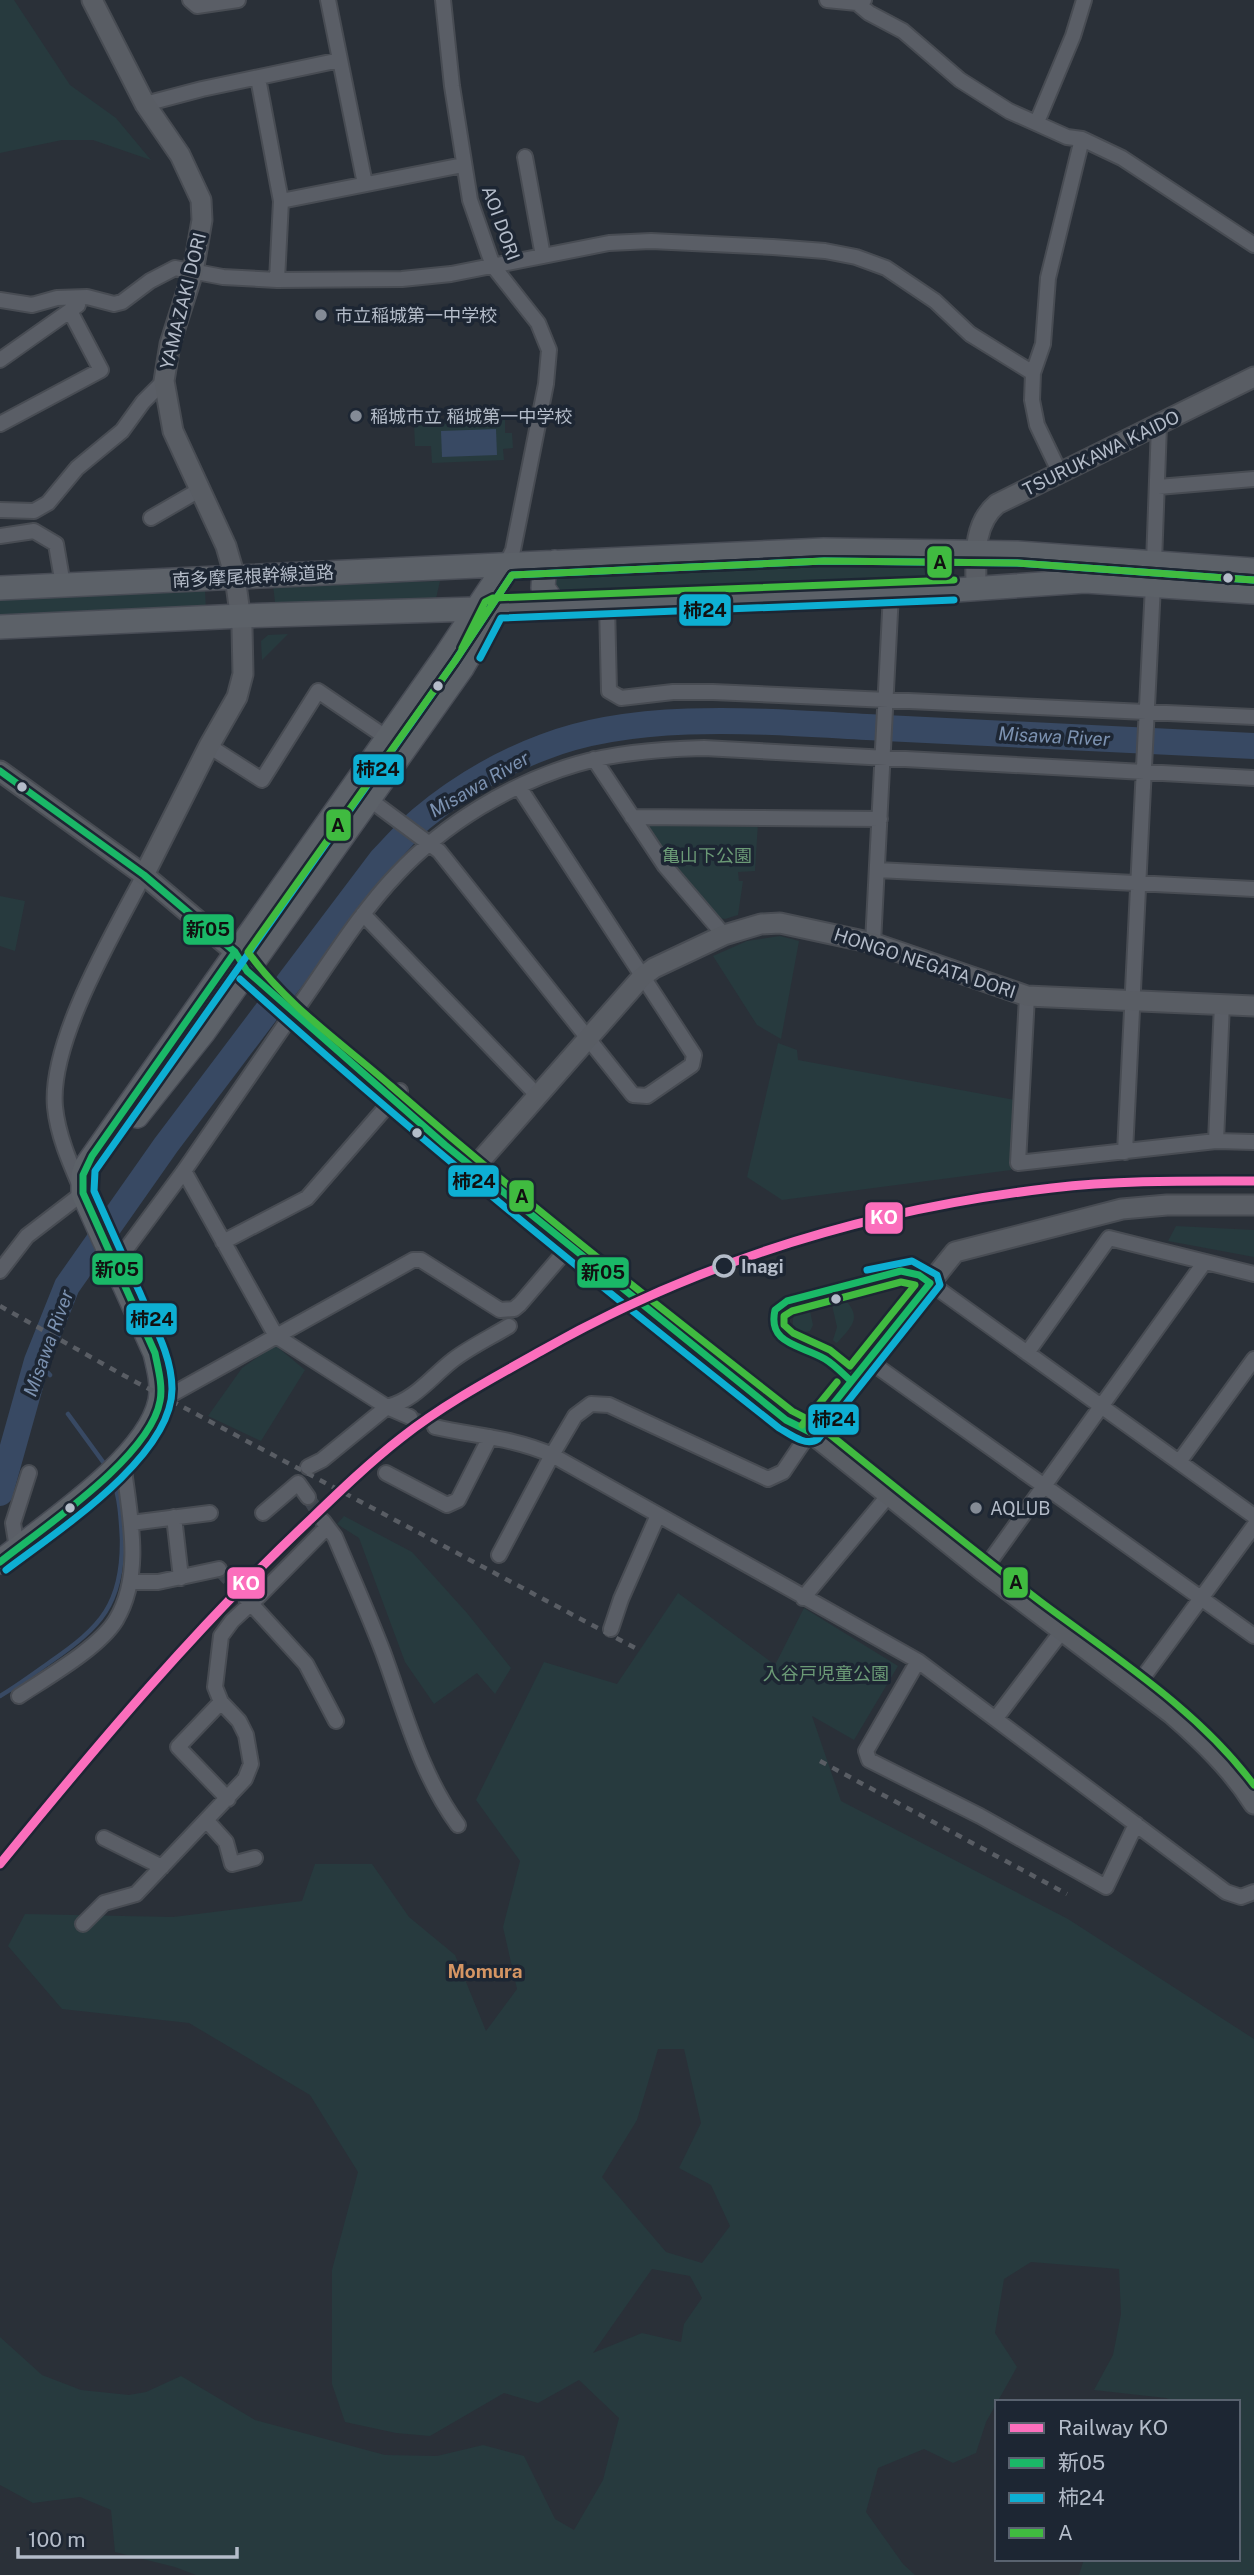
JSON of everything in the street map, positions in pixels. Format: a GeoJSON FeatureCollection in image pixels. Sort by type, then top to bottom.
{"type":"FeatureCollection","features":[{"type":"Feature","properties":{"kind":"main road"},"geometry":{"type":"LineString","coordinates":[[246,961],[387,738],[485,609],[506,565],[824,550],[976,552],[1153,574],[1254,592]]}},
{"type":"Feature","properties":{"kind":"main road"},"geometry":{"type":"LineString","coordinates":[[555,562],[544,574],[542,581],[545,593],[553,602],[572,607]]}},
{"type":"Feature","properties":{"kind":"main road","name":"南多摩尾根幹線道路"},"geometry":{"type":"LineString","coordinates":[[0,588],[506,565]]}},
{"type":"Feature","properties":{"kind":"main road"},"geometry":{"type":"LineString","coordinates":[[0,627],[891,593],[1153,574],[1254,570]]}},
{"type":"Feature","properties":{"kind":"main road"},"geometry":{"type":"LineString","coordinates":[[9,1555],[120,1464],[146,1435],[160,1401],[155,1353],[83,1193],[83,1175],[92,1156],[246,961],[369,799],[462,668],[481,635],[485,609]]}},
{"type":"Feature","properties":{"kind":"street","name":"YAMAZAKI DORI"},"geometry":{"type":"LineString","coordinates":[[92,0],[145,104],[180,155],[201,200],[202,220],[192,272],[170,344],[164,381],[173,431],[226,546],[235,577],[240,616],[241,682],[237,697],[209,746],[144,875]]}},
{"type":"Feature","properties":{"kind":"street"},"geometry":{"type":"LineString","coordinates":[[190,0],[197,6],[238,0]]}},
{"type":"Feature","properties":{"kind":"street"},"geometry":{"type":"LineString","coordinates":[[328,0],[365,184]]}},
{"type":"Feature","properties":{"kind":"street","name":"AOI DORI"},"geometry":{"type":"LineString","coordinates":[[443,0],[463,165],[470,200],[493,266],[538,323],[549,350],[546,384],[513,550],[506,565]]}},
{"type":"Feature","properties":{"kind":"street"},"geometry":{"type":"LineString","coordinates":[[827,0],[859,1],[869,13],[903,31],[960,80],[1009,111],[1067,137],[1082,139],[1122,158],[1254,245]]}},
{"type":"Feature","properties":{"kind":"street"},"geometry":{"type":"LineString","coordinates":[[1037,122],[1073,36],[1084,0]]}},
{"type":"Feature","properties":{"kind":"street"},"geometry":{"type":"LineString","coordinates":[[145,104],[340,60]]}},
{"type":"Feature","properties":{"kind":"street"},"geometry":{"type":"LineString","coordinates":[[258,78],[281,201],[277,280]]}},
{"type":"Feature","properties":{"kind":"street"},"geometry":{"type":"LineString","coordinates":[[1060,473],[1037,425],[1032,400],[1034,373],[1043,344],[1048,278],[1082,139]]}},
{"type":"Feature","properties":{"kind":"street"},"geometry":{"type":"LineString","coordinates":[[525,158],[543,256]]}},
{"type":"Feature","properties":{"kind":"street"},"geometry":{"type":"LineString","coordinates":[[281,201],[463,165]]}},
{"type":"Feature","properties":{"kind":"street"},"geometry":{"type":"LineString","coordinates":[[0,300],[32,305],[57,298],[87,297],[114,304],[122,302],[150,281],[175,268],[223,277],[277,280],[402,279],[493,266],[609,243],[651,241],[773,247],[825,251],[856,257],[886,268],[935,301],[970,334],[1034,373]]}},
{"type":"Feature","properties":{"kind":"street"},"geometry":{"type":"LineString","coordinates":[[0,360],[87,297]]}},
{"type":"Feature","properties":{"kind":"street"},"geometry":{"type":"LineString","coordinates":[[0,424],[101,370],[70,311]]}},
{"type":"Feature","properties":{"kind":"street","name":"TSURUKAWA KAIDO"},"geometry":{"type":"LineString","coordinates":[[976,588],[978,534],[990,510],[1006,499],[1254,377]]}},
{"type":"Feature","properties":{"kind":"street"},"geometry":{"type":"LineString","coordinates":[[0,510],[34,510],[48,503],[77,468],[122,431],[143,402],[164,381]]}},
{"type":"Feature","properties":{"kind":"street"},"geometry":{"type":"LineString","coordinates":[[1125,1152],[1148,717],[1159,425]]}},
{"type":"Feature","properties":{"kind":"street"},"geometry":{"type":"LineString","coordinates":[[1158,487],[1254,479]]}},
{"type":"Feature","properties":{"kind":"street"},"geometry":{"type":"LineString","coordinates":[[152,518],[201,489]]}},
{"type":"Feature","properties":{"kind":"street"},"geometry":{"type":"LineString","coordinates":[[0,536],[34,531],[57,544],[63,585]]}},
{"type":"Feature","properties":{"kind":"street"},"geometry":{"type":"LineString","coordinates":[[873,943],[891,593]]}},
{"type":"Feature","properties":{"kind":"street"},"geometry":{"type":"LineString","coordinates":[[607,605],[609,691],[621,698],[673,692],[713,692],[885,706],[1148,717],[1254,717]]}},
{"type":"Feature","properties":{"kind":"street"},"geometry":{"type":"LineString","coordinates":[[209,746],[262,780],[318,691],[387,738]]}},
{"type":"Feature","properties":{"kind":"street"},"geometry":{"type":"LineString","coordinates":[[113,1261],[184,1171],[293,1005],[363,914],[425,841],[519,786],[575,764],[594,760],[669,749],[704,748],[883,751],[1145,765],[1254,778]]}},
{"type":"Feature","properties":{"kind":"street"},"geometry":{"type":"LineString","coordinates":[[594,760],[665,866],[724,935]]}},
{"type":"Feature","properties":{"kind":"street"},"geometry":{"type":"LineString","coordinates":[[0,771],[144,875],[246,961],[568,1248],[601,1265]]}},
{"type":"Feature","properties":{"kind":"street"},"geometry":{"type":"LineString","coordinates":[[369,799],[439,851],[634,1095],[647,1096],[692,1065],[694,1055],[519,786]]}},
{"type":"Feature","properties":{"kind":"street"},"geometry":{"type":"LineString","coordinates":[[632,817],[880,818]]}},
{"type":"Feature","properties":{"kind":"street"},"geometry":{"type":"LineString","coordinates":[[877,870],[1254,889]]}},
{"type":"Feature","properties":{"kind":"street"},"geometry":{"type":"LineString","coordinates":[[0,1271],[27,1236],[83,1193],[58,1127],[55,1106],[57,1064],[75,1016],[144,875]]}},
{"type":"Feature","properties":{"kind":"street"},"geometry":{"type":"LineString","coordinates":[[363,914],[537,1095]]}},
{"type":"Feature","properties":{"kind":"street","name":"HONGO NEGATA DORI"},"geometry":{"type":"LineString","coordinates":[[481,1160],[642,977],[654,968],[724,935],[761,924],[780,923],[873,943],[1027,996],[1254,1006]]}},
{"type":"Feature","properties":{"kind":"street"},"geometry":{"type":"LineString","coordinates":[[1027,996],[1018,1163],[1216,1140],[1254,1142]]}},
{"type":"Feature","properties":{"kind":"street"},"geometry":{"type":"LineString","coordinates":[[1216,1140],[1222,1004]]}},
{"type":"Feature","properties":{"kind":"street"},"geometry":{"type":"LineString","coordinates":[[396,1096],[481,1160],[786,1420],[810,1433],[1201,1740],[1227,1768],[1254,1804]]}},
{"type":"Feature","properties":{"kind":"street"},"geometry":{"type":"LineString","coordinates":[[223,1242],[307,1198],[396,1096]]}},
{"type":"Feature","properties":{"kind":"street"},"geometry":{"type":"LineString","coordinates":[[184,1171],[276,1336],[387,1407],[410,1417]]}},
{"type":"Feature","properties":{"kind":"street"},"geometry":{"type":"LineString","coordinates":[[499,1555],[575,1416],[591,1404],[609,1405],[768,1479],[783,1472],[810,1433],[948,1260],[978,1247],[1122,1209],[1167,1205],[1254,1205]]}},
{"type":"Feature","properties":{"kind":"street"},"geometry":{"type":"LineString","coordinates":[[1027,1353],[1108,1238],[1254,1274]]}},
{"type":"Feature","properties":{"kind":"street"},"geometry":{"type":"LineString","coordinates":[[160,1401],[413,1260],[421,1261],[500,1310],[514,1309],[568,1248]]}},
{"type":"Feature","properties":{"kind":"street"},"geometry":{"type":"LineString","coordinates":[[984,1571],[1204,1263]]}},
{"type":"Feature","properties":{"kind":"street"},"geometry":{"type":"LineString","coordinates":[[930,1283],[1254,1516]]}},
{"type":"Feature","properties":{"kind":"street"},"geometry":{"type":"LineString","coordinates":[[308,1467],[322,1460],[387,1407],[397,1405],[423,1388],[453,1360],[509,1326]]}},
{"type":"Feature","properties":{"kind":"street"},"geometry":{"type":"LineString","coordinates":[[1179,1462],[1254,1359]]}},
{"type":"Feature","properties":{"kind":"street"},"geometry":{"type":"LineString","coordinates":[[868,1360],[1254,1636]]}},
{"type":"Feature","properties":{"kind":"street"},"geometry":{"type":"LineString","coordinates":[[435,1427],[490,1437],[552,1455],[918,1661],[1234,1896],[1241,1897],[1254,1892]]}},
{"type":"Feature","properties":{"kind":"street"},"geometry":{"type":"LineString","coordinates":[[386,1474],[447,1506],[458,1500],[490,1437]]}},
{"type":"Feature","properties":{"kind":"street"},"geometry":{"type":"LineString","coordinates":[[19,1696],[57,1671],[105,1632],[115,1620],[130,1582],[131,1522],[120,1464]]}},
{"type":"Feature","properties":{"kind":"street"},"geometry":{"type":"LineString","coordinates":[[9,1555],[13,1523],[29,1474]]}},
{"type":"Feature","properties":{"kind":"street"},"geometry":{"type":"LineString","coordinates":[[262,1513],[298,1483],[308,1497]]}},
{"type":"Feature","properties":{"kind":"street"},"geometry":{"type":"LineString","coordinates":[[803,1598],[888,1496]]}},
{"type":"Feature","properties":{"kind":"street"},"geometry":{"type":"LineString","coordinates":[[131,1522],[211,1513]]}},
{"type":"Feature","properties":{"kind":"street"},"geometry":{"type":"LineString","coordinates":[[611,1629],[621,1599],[658,1515]]}},
{"type":"Feature","properties":{"kind":"street"},"geometry":{"type":"LineString","coordinates":[[174,1517],[181,1578]]}},
{"type":"Feature","properties":{"kind":"street"},"geometry":{"type":"LineString","coordinates":[[83,1924],[104,1903],[136,1894],[228,1800],[245,1779],[251,1764],[246,1735],[239,1721],[221,1702],[215,1687],[221,1636],[248,1600],[324,1523],[335,1537],[377,1638],[425,1771],[458,1825]]}},
{"type":"Feature","properties":{"kind":"street"},"geometry":{"type":"LineString","coordinates":[[1136,1687],[1254,1526]]}},
{"type":"Feature","properties":{"kind":"street"},"geometry":{"type":"LineString","coordinates":[[130,1582],[158,1583],[219,1569]]}},
{"type":"Feature","properties":{"kind":"street"},"geometry":{"type":"LineString","coordinates":[[248,1600],[306,1664],[336,1721]]}},
{"type":"Feature","properties":{"kind":"street"},"geometry":{"type":"LineString","coordinates":[[996,1718],[1062,1631]]}},
{"type":"Feature","properties":{"kind":"street"},"geometry":{"type":"LineString","coordinates":[[918,1661],[866,1751],[869,1760],[980,1816],[1106,1887],[1136,1824]]}},
{"type":"Feature","properties":{"kind":"street"},"geometry":{"type":"LineString","coordinates":[[221,1702],[178,1748],[228,1800]]}},
{"type":"Feature","properties":{"kind":"street"},"geometry":{"type":"LineString","coordinates":[[207,1821],[226,1842],[232,1864],[255,1858]]}},
{"type":"Feature","properties":{"kind":"street"},"geometry":{"type":"LineString","coordinates":[[104,1838],[162,1867]]}},
{"type":"Feature","properties":{"kind":"green space"},"geometry":{"type":"Polygon","coordinates":[[[0,0],[14,0],[70,85],[116,118],[151,160],[93,140],[62,140],[0,153],[0,0]]]}},
{"type":"Feature","properties":{"kind":"green space"},"geometry":{"type":"Polygon","coordinates":[[[505,420],[505,433],[512,433],[513,448],[503,449],[504,460],[432,463],[431,446],[415,446],[414,424],[505,420]]]}},
{"type":"Feature","properties":{"kind":"green space"},"geometry":{"type":"Polygon","coordinates":[[[823,559],[932,559],[933,584],[559,598],[550,575],[561,569],[639,571],[823,559]]]}},
{"type":"Feature","properties":{"kind":"green space"},"geometry":{"type":"Polygon","coordinates":[[[339,581],[440,581],[435,603],[275,602],[273,585],[339,581]]]}},
{"type":"Feature","properties":{"kind":"green space"},"geometry":{"type":"Polygon","coordinates":[[[205,590],[206,611],[0,621],[0,595],[205,590]]]}},
{"type":"Feature","properties":{"kind":"green space"},"geometry":{"type":"Polygon","coordinates":[[[288,634],[262,660],[261,641],[268,635],[288,634]]]}},
{"type":"Feature","properties":{"kind":"green space","name":"亀山下公園"},"geometry":{"type":"Polygon","coordinates":[[[646,823],[758,823],[755,871],[738,872],[739,881],[743,881],[738,915],[720,918],[671,864],[644,826],[646,823]]]}},
{"type":"Feature","properties":{"kind":"green space"},"geometry":{"type":"Polygon","coordinates":[[[0,896],[25,901],[15,951],[0,946],[0,896]]]}},
{"type":"Feature","properties":{"kind":"green space"},"geometry":{"type":"Polygon","coordinates":[[[780,936],[799,941],[781,1039],[757,1025],[713,956],[747,941],[780,936]]]}},
{"type":"Feature","properties":{"kind":"green space"},"geometry":{"type":"Polygon","coordinates":[[[778,1043],[797,1050],[798,1060],[1015,1100],[1011,1170],[782,1200],[747,1177],[778,1043]]]}},
{"type":"Feature","properties":{"kind":"green space"},"geometry":{"type":"Polygon","coordinates":[[[1176,1226],[1254,1230],[1254,1257],[1168,1241],[1176,1226]]]}},
{"type":"Feature","properties":{"kind":"green space"},"geometry":{"type":"Polygon","coordinates":[[[838,1299],[847,1302],[854,1318],[850,1328],[836,1343],[833,1340],[837,1327],[832,1305],[838,1299]]]}},
{"type":"Feature","properties":{"kind":"green space"},"geometry":{"type":"Polygon","coordinates":[[[802,1308],[810,1311],[813,1325],[810,1331],[800,1333],[793,1326],[793,1320],[795,1313],[802,1308]]]}},
{"type":"Feature","properties":{"kind":"green space"},"geometry":{"type":"Polygon","coordinates":[[[275,1345],[305,1370],[261,1441],[208,1416],[242,1368],[275,1345]]]}},
{"type":"Feature","properties":{"kind":"green space"},"geometry":{"type":"Polygon","coordinates":[[[344,1516],[412,1552],[467,1613],[511,1668],[495,1694],[477,1673],[434,1704],[405,1662],[359,1538],[337,1524],[344,1516]]]}},
{"type":"Feature","properties":{"kind":"green space","name":"入谷戸児童公園"},"geometry":{"type":"Polygon","coordinates":[[[678,1593],[775,1665],[804,1608],[898,1666],[854,1740],[812,1716],[841,1801],[1068,1919],[1254,2039],[1254,2575],[1079,2575],[1083,2561],[1240,2561],[1240,2400],[1172,2400],[1094,2390],[1113,2355],[1121,2314],[1119,2269],[1031,2262],[1004,2279],[995,2333],[1017,2367],[998,2400],[995,2400],[976,2453],[953,2463],[924,2449],[878,2468],[866,2512],[903,2564],[915,2575],[196,2575],[115,2552],[111,2510],[80,2497],[33,2503],[0,2485],[0,2337],[42,2375],[81,2390],[129,2395],[146,2392],[181,2376],[255,2420],[385,2455],[437,2456],[483,2445],[524,2456],[555,2519],[574,2530],[603,2480],[619,2418],[579,2380],[538,2403],[504,2393],[430,2436],[396,2433],[345,2422],[332,2384],[332,2270],[358,2172],[310,2095],[189,2023],[62,2009],[8,1946],[25,1914],[173,1917],[302,1901],[315,1864],[372,1864],[409,1917],[455,1955],[486,2031],[517,1989],[503,1927],[520,1861],[476,1800],[544,1662],[617,1684],[678,1593]],[[658,2049],[637,2120],[602,2177],[666,2252],[702,2263],[730,2226],[711,2185],[679,2168],[701,2123],[684,2049],[658,2049]],[[652,2269],[593,2353],[642,2333],[681,2342],[684,2324],[702,2298],[690,2276],[652,2269]]]}},
{"type":"Feature","properties":{"kind":"water"},"geometry":{"type":"Polygon","coordinates":[[[496,429],[497,455],[442,457],[441,431],[496,429]]]}},
{"type":"Feature","properties":{"kind":"waterway","name":"Misawa River"},"geometry":{"type":"LineString","coordinates":[[0,1493],[37,1361],[67,1286],[166,1145],[381,860],[421,819],[480,778],[528,753],[583,735],[624,727],[712,721],[1254,746]]}},
{"type":"Feature","properties":{"kind":"waterway"},"geometry":{"type":"LineString","coordinates":[[37,1361],[50,1375]]}},
{"type":"Feature","properties":{"kind":"waterway"},"geometry":{"type":"LineString","coordinates":[[68,1414],[106,1466]]}},
{"type":"Feature","properties":{"kind":"waterway"},"geometry":{"type":"LineString","coordinates":[[0,1696],[68,1649],[106,1612],[118,1581],[121,1562],[121,1517],[113,1480]]}},
{"type":"Feature","properties":{"kind":"tunnel"},"geometry":{"type":"LineString","coordinates":[[410,1417],[435,1427]]}},
{"type":"Feature","properties":{"kind":"tunnel"},"geometry":{"type":"LineString","coordinates":[[308,1497],[322,1519]]}},
{"type":"Feature","properties":{"kind":"tunnel"},"geometry":{"type":"LineString","coordinates":[[219,1569],[245,1597]]}},
{"type":"Feature","properties":{"kind":"railway"},"geometry":{"type":"LineString","coordinates":[[0,1306],[121,1374],[637,1649]]}},
{"type":"Feature","properties":{"kind":"railway"},"geometry":{"type":"LineString","coordinates":[[820,1761],[1067,1894]]}},
{"type":"Feature","properties":{"kind":"rail line","name":"KO"},"geometry":{"type":"LineString","coordinates":[[0,1864],[189,1643],[269,1559],[333,1498],[417,1426],[469,1392],[541,1351],[601,1319],[724,1265],[852,1225],[985,1197],[1077,1185],[1254,1181]]}},
{"type":"Feature","properties":{"kind":"transit line","name":"柿24"},"geometry":{"type":"LineString","coordinates":[[6,1570],[108,1491],[153,1441],[167,1415],[172,1389],[169,1364],[156,1328],[94,1191],[95,1171],[455,661],[512,575],[824,561],[1017,563],[1253,580]]}},
{"type":"Feature","properties":{"kind":"transit line","name":"A"},"geometry":{"type":"LineString","coordinates":[[1253,580],[1017,563],[824,561],[512,575],[455,661],[248,952],[297,1007],[490,1170],[792,1411],[817,1424],[1041,1602],[1155,1686],[1208,1733],[1254,1785]]}},
{"type":"Feature","properties":{"kind":"transit line","name":"A"},"geometry":{"type":"LineString","coordinates":[[462,648],[485,602],[493,598],[954,580]]}},
{"type":"Feature","properties":{"kind":"transit line","name":"柿24"},"geometry":{"type":"LineString","coordinates":[[480,658],[501,618],[954,600]]}},
{"type":"Feature","properties":{"kind":"transit line","name":"新05"},"geometry":{"type":"LineString","coordinates":[[0,771],[144,875],[235,952],[247,971],[445,1145],[786,1420],[810,1432]]}},
{"type":"Feature","properties":{"kind":"transit line","name":"新05"},"geometry":{"type":"LineString","coordinates":[[0,1562],[93,1489],[137,1445],[152,1423],[161,1395],[155,1353],[83,1193],[83,1175],[92,1156],[235,952]]}},
{"type":"Feature","properties":{"kind":"transit line","name":"柿24"},"geometry":{"type":"LineString","coordinates":[[240,979],[506,1208],[779,1428],[799,1439],[809,1442],[818,1439],[940,1285],[937,1275],[912,1261],[867,1270]]}},
{"type":"Feature","properties":{"kind":"transit line","name":"新05"},"geometry":{"type":"LineString","coordinates":[[851,1381],[825,1359],[781,1337],[774,1322],[775,1310],[787,1301],[901,1271],[919,1275],[930,1283]]}},
{"type":"Feature","properties":{"kind":"transit line","name":"A"},"geometry":{"type":"LineString","coordinates":[[901,1282],[915,1285],[850,1366],[830,1350],[793,1333],[784,1325],[784,1316],[792,1311],[901,1282]]}},
{"type":"Feature","properties":{"kind":"transit line","name":"新05"},"geometry":{"type":"LineString","coordinates":[[826,1413],[930,1283]]}},
{"type":"Feature","properties":{"kind":"transit line","name":"A"},"geometry":{"type":"LineString","coordinates":[[802,1425],[837,1382]]}},
{"type":"Feature","properties":{"kind":"place","name":"市立稲城第一中学校"},"geometry":{"type":"Point","coordinates":[321,315]}},
{"type":"Feature","properties":{"kind":"place","name":"稲城市立 稲城第一中学校"},"geometry":{"type":"Point","coordinates":[356,416]}},
{"type":"Feature","properties":{"kind":"place","name":"Inagi"},"geometry":{"type":"Point","coordinates":[724,1266]}},
{"type":"Feature","properties":{"kind":"place","name":"AQLUB"},"geometry":{"type":"Point","coordinates":[976,1508]}},
{"type":"Feature","properties":{"kind":"district","name":"Momura"},"geometry":{"type":"Point","coordinates":[485,1971]}}]}
